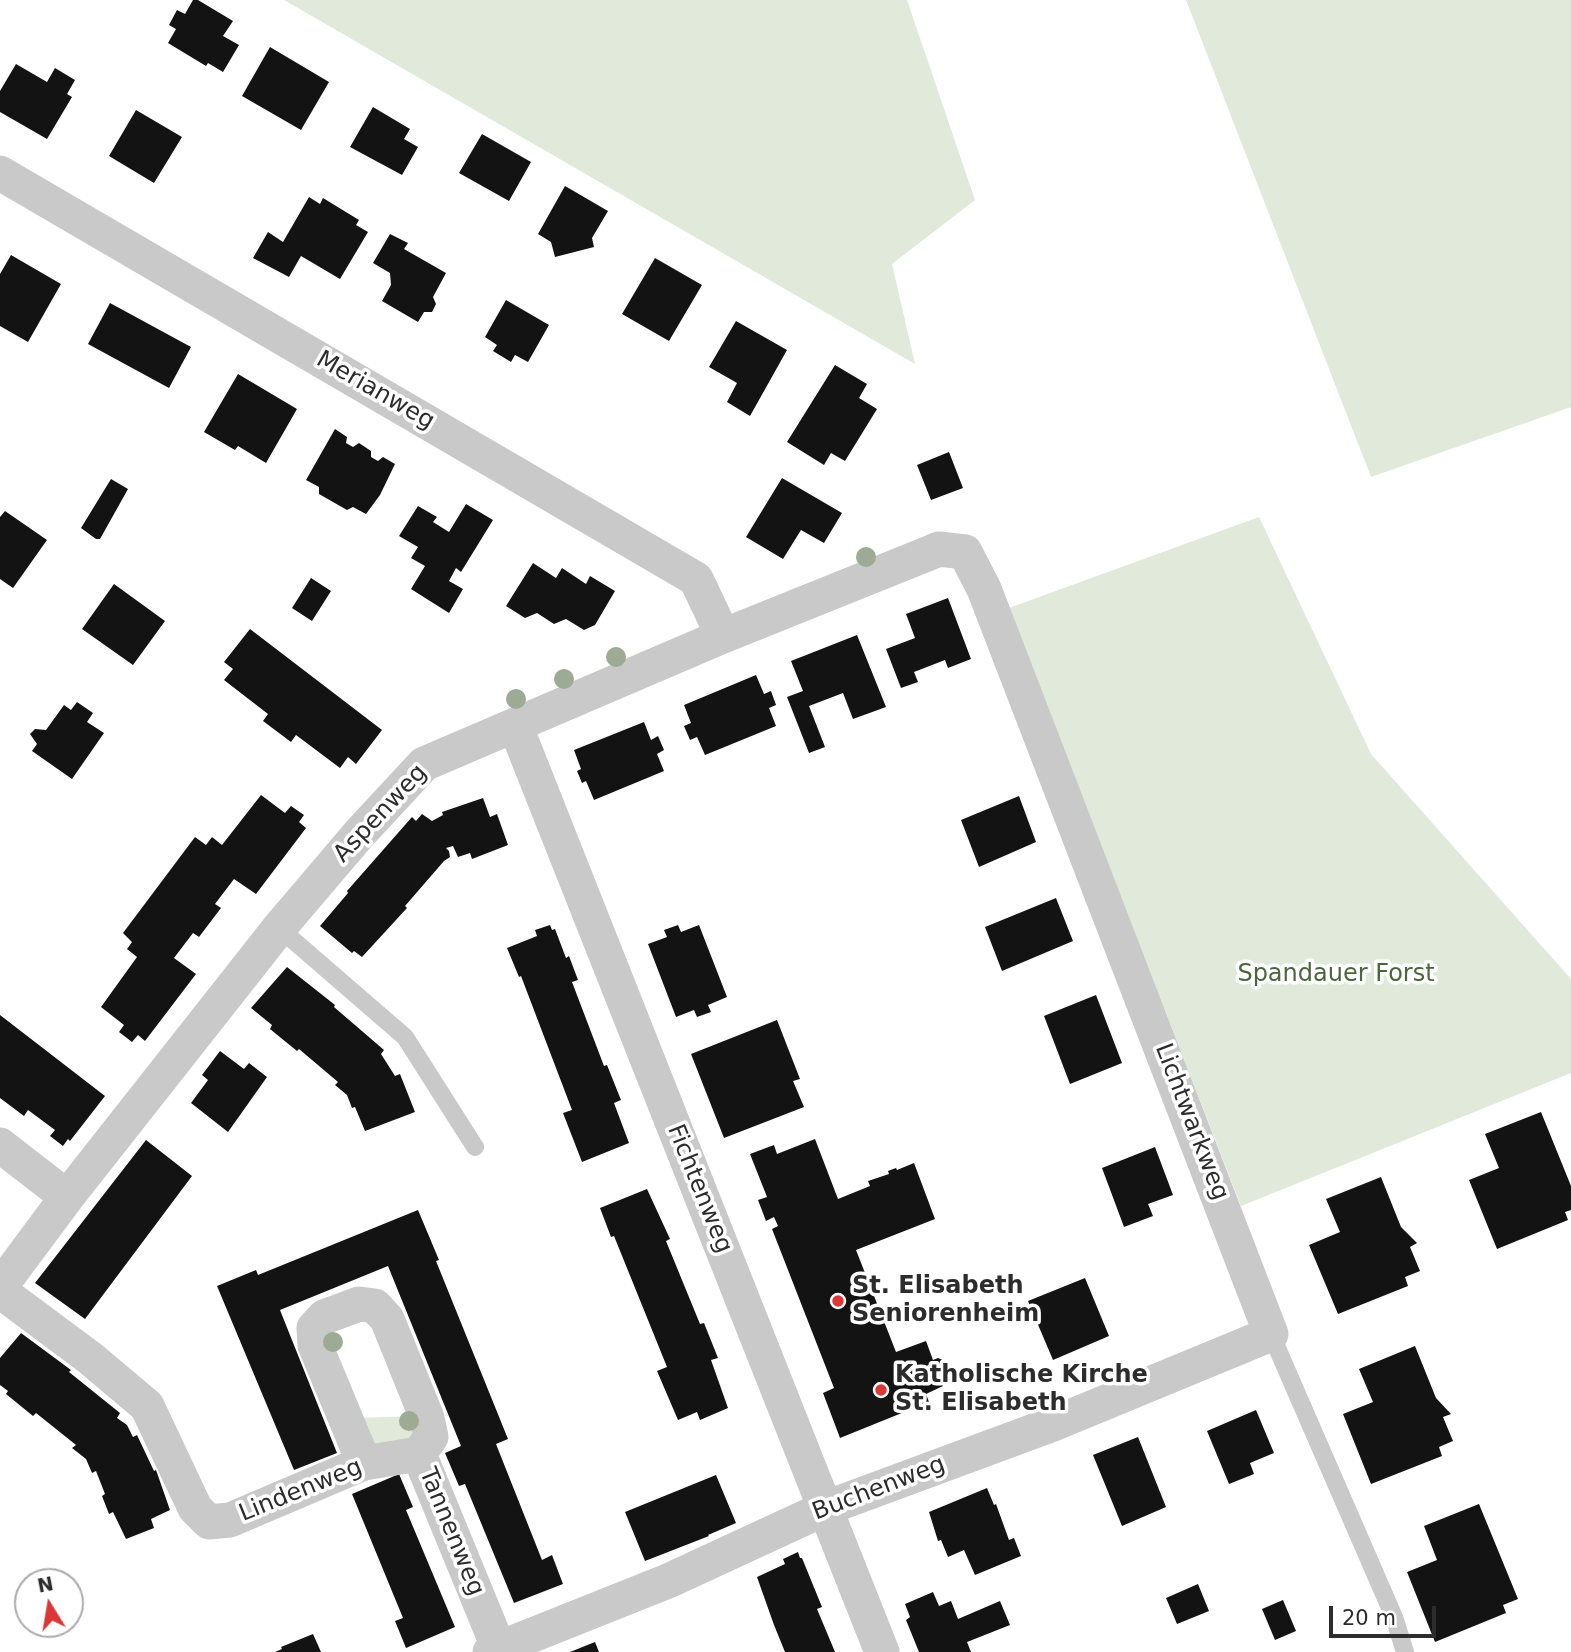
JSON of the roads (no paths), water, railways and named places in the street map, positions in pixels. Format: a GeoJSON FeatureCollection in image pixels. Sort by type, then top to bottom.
{"type":"FeatureCollection","features":[{"type":"Feature","properties":{"kind":"street","name":"Merianweg"},"geometry":{"type":"LineString","coordinates":[[0,173],[696,579],[723,636]]}},
{"type":"Feature","properties":{"kind":"street","name":"Aspenweg"},"geometry":{"type":"LineString","coordinates":[[0,1289],[67,1197],[279,929],[359,834],[425,764],[723,636],[939,549],[965,552],[984,589]]}},
{"type":"Feature","properties":{"kind":"street","name":"Lichtwarkweg"},"geometry":{"type":"LineString","coordinates":[[984,589],[1271,1334]]}},
{"type":"Feature","properties":{"kind":"street","name":"Fichtenweg"},"geometry":{"type":"LineString","coordinates":[[515,725],[882,1652]]}},
{"type":"Feature","properties":{"kind":"street"},"geometry":{"type":"LineString","coordinates":[[0,1145],[67,1197]]}},
{"type":"Feature","properties":{"kind":"street","name":"Lindenweg"},"geometry":{"type":"LineString","coordinates":[[0,1289],[147,1406],[195,1508],[209,1522],[230,1520],[364,1462],[419,1454]]}},
{"type":"Feature","properties":{"kind":"street","name":"Tannenweg"},"geometry":{"type":"LineString","coordinates":[[364,1462],[315,1345],[314,1328],[324,1317],[359,1304],[375,1306],[387,1319],[422,1406],[431,1437],[419,1454],[504,1649]]}},
{"type":"Feature","properties":{"kind":"street","name":"Buchenweg"},"geometry":{"type":"LineString","coordinates":[[504,1649],[668,1581],[825,1508],[1053,1423],[1271,1334]]}},
{"type":"Feature","properties":{"kind":"lane"},"geometry":{"type":"LineString","coordinates":[[279,929],[405,1037],[475,1147]]}},
{"type":"Feature","properties":{"kind":"lane","name":"Lichtwarkweg"},"geometry":{"type":"LineString","coordinates":[[1271,1334],[1394,1616],[1405,1652]]}},
{"type":"Feature","properties":{"kind":"place","name":"St. Elisabeth Seniorenheim"},"geometry":{"type":"Point","coordinates":[838,1301]}},
{"type":"Feature","properties":{"kind":"place","name":"Katholische Kirche St. Elisabeth"},"geometry":{"type":"Point","coordinates":[881,1390]}},
{"type":"Feature","properties":{"kind":"park label","name":"Spandauer Forst"},"geometry":{"type":"Point","coordinates":[1336,975]}}]}
